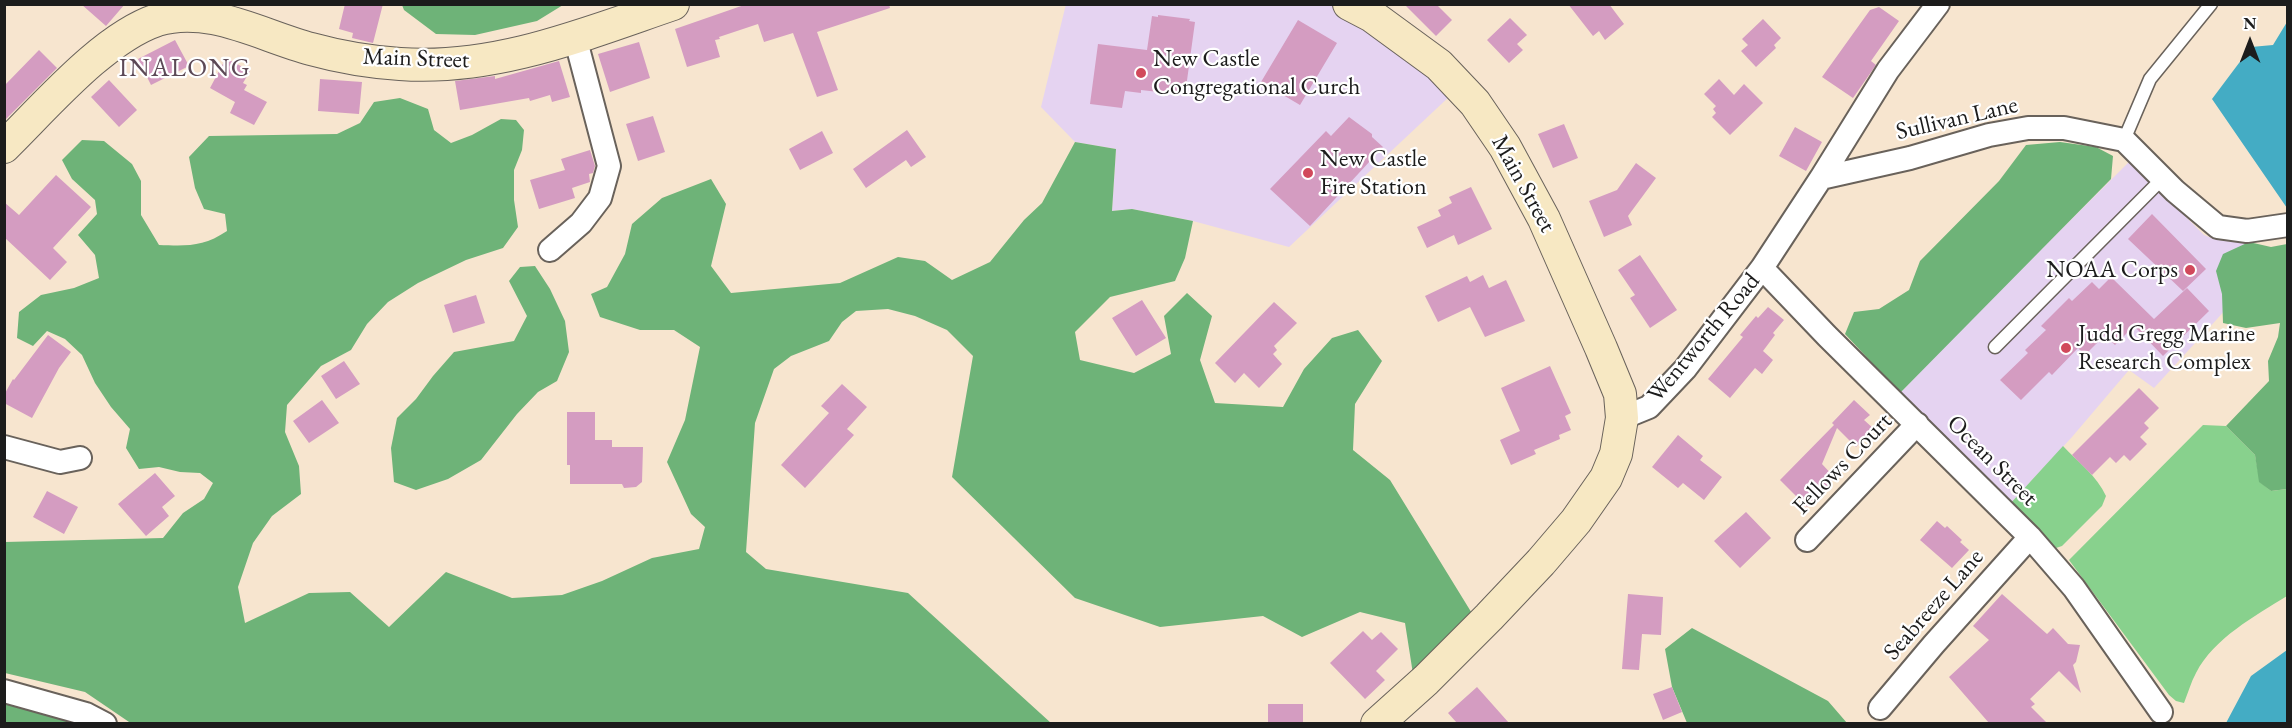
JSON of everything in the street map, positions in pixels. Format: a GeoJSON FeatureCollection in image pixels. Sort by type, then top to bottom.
{"type":"FeatureCollection","features":[{"type":"Feature","properties":{"kind":"main road","name":"Main Street"},"geometry":{"type":"LineString","coordinates":[[4,147],[103,52],[156,12],[176,17],[208,17],[311,49],[365,61],[403,64],[473,63],[520,53],[575,37],[673,4]]}},
{"type":"Feature","properties":{"kind":"main road","name":"Main Street"},"geometry":{"type":"LineString","coordinates":[[1367,8],[1458,83],[1475,103],[1505,147],[1544,219],[1601,348],[1620,394],[1622,418]]}},
{"type":"Feature","properties":{"kind":"main road","name":"Wentworth Road"},"geometry":{"type":"LineString","coordinates":[[1377,723],[1426,680],[1489,617],[1576,521],[1606,478],[1616,454],[1622,418]]}},
{"type":"Feature","properties":{"kind":"street","name":"Wentworth Road"},"geometry":{"type":"LineString","coordinates":[[1622,418],[1649,407],[1685,369],[1762,268],[1888,70],[1938,4]]}},
{"type":"Feature","properties":{"kind":"street"},"geometry":{"type":"LineString","coordinates":[[550,250],[580,224],[600,198],[609,166],[575,37]]}},
{"type":"Feature","properties":{"kind":"street","name":"Sullivan Lane"},"geometry":{"type":"LineString","coordinates":[[1821,178],[1910,158],[1989,135],[2028,128],[2064,128],[2124,140]]}},
{"type":"Feature","properties":{"kind":"street"},"geometry":{"type":"LineString","coordinates":[[2124,140],[2162,179],[2218,227],[2247,231],[2288,225]]}},
{"type":"Feature","properties":{"kind":"street","name":"Ocean Street"},"geometry":{"type":"LineString","coordinates":[[1762,268],[1827,336],[2030,537],[2074,588],[2161,712]]}},
{"type":"Feature","properties":{"kind":"street","name":"Fellows Court"},"geometry":{"type":"LineString","coordinates":[[1807,540],[1917,424]]}},
{"type":"Feature","properties":{"kind":"street"},"geometry":{"type":"LineString","coordinates":[[4,447],[60,462],[80,458]]}},
{"type":"Feature","properties":{"kind":"street","name":"Seabreeze Lane"},"geometry":{"type":"LineString","coordinates":[[1880,708],[2030,537]]}},
{"type":"Feature","properties":{"kind":"street"},"geometry":{"type":"LineString","coordinates":[[4,691],[86,714],[105,723]]}},
{"type":"Feature","properties":{"kind":"lane"},"geometry":{"type":"LineString","coordinates":[[2124,140],[2150,79],[2211,4]]}},
{"type":"Feature","properties":{"kind":"lane"},"geometry":{"type":"LineString","coordinates":[[1995,347],[2162,179]]}},
{"type":"Feature","properties":{"kind":"shaded area"},"geometry":{"type":"Polygon","coordinates":[[[1066,4],[1367,5],[1419,65],[1451,95],[1289,247],[1193,221],[1132,209],[1112,211],[1116,149],[1075,142],[1041,107],[1066,4]]]}},
{"type":"Feature","properties":{"kind":"shaded area","name":"Judd Gregg Marine Research Complex"},"geometry":{"type":"Polygon","coordinates":[[[2130,161],[2204,235],[2214,239],[2249,242],[2239,295],[2154,388],[2129,370],[2072,437],[2009,505],[1900,393],[2130,161]]]}},
{"type":"Feature","properties":{"kind":"green space"},"geometry":{"type":"Polygon","coordinates":[[[402,5],[563,5],[537,21],[475,35],[436,34],[404,10],[402,5]]]}},
{"type":"Feature","properties":{"kind":"green space"},"geometry":{"type":"Polygon","coordinates":[[[400,98],[428,109],[434,130],[451,143],[472,135],[501,119],[516,120],[524,130],[522,150],[514,170],[514,200],[518,227],[503,248],[466,260],[418,283],[388,302],[367,324],[351,350],[321,366],[287,405],[285,432],[299,466],[301,494],[272,516],[253,543],[238,587],[245,623],[309,593],[350,592],[389,627],[446,572],[512,598],[562,595],[602,581],[652,558],[699,549],[705,527],[691,514],[667,462],[685,420],[700,347],[674,330],[640,330],[600,317],[591,294],[607,287],[625,254],[632,224],[662,198],[711,179],[726,204],[711,266],[731,293],[840,283],[898,257],[925,261],[952,280],[990,262],[1024,220],[1042,203],[1075,142],[1116,149],[1112,211],[1132,209],[1193,221],[1185,258],[1175,281],[1110,297],[1075,332],[1080,360],[1134,373],[1171,354],[1164,316],[1187,293],[1212,316],[1200,360],[1215,403],[1283,407],[1304,369],[1332,338],[1358,330],[1382,361],[1355,404],[1353,450],[1390,480],[1473,615],[1413,674],[1405,623],[1360,612],[1302,637],[1263,616],[1160,627],[1075,598],[952,477],[973,356],[947,330],[915,316],[888,309],[856,311],[842,322],[829,341],[791,356],[774,369],[755,423],[746,552],[766,569],[908,593],[1051,723],[132,724],[85,692],[5,673],[5,542],[163,538],[183,513],[204,499],[213,483],[200,473],[180,472],[159,467],[139,469],[126,448],[130,429],[95,383],[82,355],[65,339],[47,331],[33,346],[17,338],[19,312],[41,295],[74,288],[99,278],[95,255],[78,235],[97,214],[95,200],[72,179],[62,160],[82,140],[104,141],[132,164],[141,181],[141,215],[159,245],[202,243],[227,231],[225,214],[204,209],[195,188],[189,157],[209,136],[337,134],[360,123],[374,102],[400,98]]]}},
{"type":"Feature","properties":{"kind":"green space"},"geometry":{"type":"Polygon","coordinates":[[[2060,142],[2096,147],[2113,156],[2111,179],[1900,393],[1845,334],[1854,312],[1879,309],[1909,290],[1920,261],[1999,181],[2026,145],[2060,142]]]}},
{"type":"Feature","properties":{"kind":"green space"},"geometry":{"type":"Polygon","coordinates":[[[2249,242],[2271,247],[2287,244],[2287,489],[2271,491],[2259,482],[2255,455],[2226,426],[2269,381],[2268,361],[2278,337],[2280,323],[2246,328],[2223,323],[2222,294],[2216,271],[2223,254],[2249,242]]]}},
{"type":"Feature","properties":{"kind":"green space"},"geometry":{"type":"Polygon","coordinates":[[[535,266],[550,289],[565,321],[569,352],[557,381],[538,392],[517,414],[481,460],[448,479],[416,490],[394,482],[391,448],[397,418],[416,399],[454,352],[514,341],[527,316],[509,281],[520,267],[535,266]]]}},
{"type":"Feature","properties":{"kind":"green space"},"geometry":{"type":"Polygon","coordinates":[[[2203,425],[2226,426],[2255,455],[2260,482],[2271,491],[2287,489],[2287,596],[2236,629],[2213,649],[2196,673],[2184,703],[2176,701],[2169,695],[2069,560],[2203,425]]]}},
{"type":"Feature","properties":{"kind":"green space"},"geometry":{"type":"Polygon","coordinates":[[[2063,446],[2092,476],[2106,496],[2102,506],[2062,546],[2056,548],[2009,505],[2063,446]]]}},
{"type":"Feature","properties":{"kind":"green space"},"geometry":{"type":"Polygon","coordinates":[[[1692,628],[1828,701],[1847,723],[1687,723],[1672,687],[1665,649],[1692,628]]]}},
{"type":"Feature","properties":{"kind":"green space"},"geometry":{"type":"Polygon","coordinates":[[[5,703],[80,723],[5,723],[5,703]]]}},
{"type":"Feature","properties":{"kind":"water"},"geometry":{"type":"Polygon","coordinates":[[[2287,22],[2287,208],[2212,99],[2251,47],[2273,45],[2287,22]]]}},
{"type":"Feature","properties":{"kind":"water"},"geometry":{"type":"Polygon","coordinates":[[[2287,650],[2287,723],[2226,723],[2251,676],[2287,650]]]}},
{"type":"Feature","properties":{"kind":"building"},"geometry":{"type":"Polygon","coordinates":[[[81,4],[125,4],[106,26],[81,4]]]}},
{"type":"Feature","properties":{"kind":"building"},"geometry":{"type":"Polygon","coordinates":[[[345,4],[383,4],[373,43],[352,38],[353,33],[339,29],[345,4]]]}},
{"type":"Feature","properties":{"kind":"building"},"geometry":{"type":"Polygon","coordinates":[[[747,4],[889,4],[890,8],[817,32],[838,90],[817,97],[793,33],[764,42],[758,24],[719,37],[720,39],[715,40],[720,57],[687,67],[675,29],[747,4]]]}},
{"type":"Feature","properties":{"kind":"building"},"geometry":{"type":"Polygon","coordinates":[[[1404,4],[1436,4],[1452,20],[1436,36],[1404,4]]]}},
{"type":"Feature","properties":{"kind":"building"},"geometry":{"type":"Polygon","coordinates":[[[1568,4],[1609,4],[1624,24],[1605,40],[1599,31],[1593,36],[1568,4]]]}},
{"type":"Feature","properties":{"kind":"building"},"geometry":{"type":"Polygon","coordinates":[[[1879,7],[1899,21],[1871,61],[1876,65],[1853,98],[1822,77],[1870,10],[1879,7]]]}},
{"type":"Feature","properties":{"kind":"building","name":"New Castle Congregational Curch"},"geometry":{"type":"Polygon","coordinates":[[[1158,15],[1190,19],[1189,21],[1195,22],[1185,95],[1141,90],[1141,93],[1125,91],[1122,108],[1090,104],[1098,44],[1147,50],[1152,16],[1158,17],[1158,15]]]}},
{"type":"Feature","properties":{"kind":"building"},"geometry":{"type":"Polygon","coordinates":[[[1510,18],[1527,35],[1517,44],[1523,50],[1509,63],[1487,40],[1510,18]]]}},
{"type":"Feature","properties":{"kind":"building"},"geometry":{"type":"Polygon","coordinates":[[[1763,19],[1781,38],[1774,45],[1776,48],[1756,67],[1741,51],[1748,45],[1742,39],[1763,19]]]}},
{"type":"Feature","properties":{"kind":"building"},"geometry":{"type":"Polygon","coordinates":[[[1298,20],[1337,43],[1300,105],[1261,82],[1298,20]]]}},
{"type":"Feature","properties":{"kind":"building"},"geometry":{"type":"Polygon","coordinates":[[[175,40],[189,66],[151,85],[138,59],[175,40]]]}},
{"type":"Feature","properties":{"kind":"building"},"geometry":{"type":"Polygon","coordinates":[[[639,42],[650,78],[610,92],[598,54],[639,42]]]}},
{"type":"Feature","properties":{"kind":"building"},"geometry":{"type":"Polygon","coordinates":[[[39,50],[57,68],[4,121],[4,86],[39,50]]]}},
{"type":"Feature","properties":{"kind":"building"},"geometry":{"type":"Polygon","coordinates":[[[226,58],[250,71],[243,83],[247,85],[244,90],[267,102],[254,125],[230,113],[235,102],[210,88],[226,58]]]}},
{"type":"Feature","properties":{"kind":"building"},"geometry":{"type":"Polygon","coordinates":[[[559,61],[570,97],[552,102],[550,95],[530,101],[529,98],[460,110],[455,81],[495,76],[495,79],[559,61]]]}},
{"type":"Feature","properties":{"kind":"building"},"geometry":{"type":"Polygon","coordinates":[[[320,79],[362,82],[359,114],[318,111],[320,79]]]}},
{"type":"Feature","properties":{"kind":"building"},"geometry":{"type":"Polygon","coordinates":[[[1719,79],[1734,95],[1744,84],[1763,103],[1730,135],[1712,117],[1716,113],[1713,109],[1716,106],[1704,94],[1719,79]]]}},
{"type":"Feature","properties":{"kind":"building"},"geometry":{"type":"Polygon","coordinates":[[[109,80],[137,110],[119,127],[91,97],[109,80]]]}},
{"type":"Feature","properties":{"kind":"building"},"geometry":{"type":"Polygon","coordinates":[[[653,116],[665,152],[638,161],[626,124],[653,116]]]}},
{"type":"Feature","properties":{"kind":"building","name":"New Castle Fire Station"},"geometry":{"type":"Polygon","coordinates":[[[1349,117],[1372,134],[1372,137],[1383,147],[1310,226],[1270,189],[1326,131],[1331,136],[1349,117]]]}},
{"type":"Feature","properties":{"kind":"building"},"geometry":{"type":"Polygon","coordinates":[[[1564,124],[1578,158],[1553,168],[1538,134],[1564,124]]]}},
{"type":"Feature","properties":{"kind":"building"},"geometry":{"type":"Polygon","coordinates":[[[1795,127],[1822,142],[1806,171],[1779,156],[1795,127]]]}},
{"type":"Feature","properties":{"kind":"building"},"geometry":{"type":"Polygon","coordinates":[[[907,130],[926,157],[911,167],[906,160],[866,188],[853,169],[907,130]]]}},
{"type":"Feature","properties":{"kind":"building"},"geometry":{"type":"Polygon","coordinates":[[[822,131],[833,153],[800,170],[789,149],[822,131]]]}},
{"type":"Feature","properties":{"kind":"building"},"geometry":{"type":"Polygon","coordinates":[[[590,150],[595,166],[593,173],[589,174],[590,182],[572,188],[575,198],[539,209],[530,180],[565,170],[561,159],[590,150]]]}},
{"type":"Feature","properties":{"kind":"building"},"geometry":{"type":"Polygon","coordinates":[[[1636,163],[1656,178],[1628,216],[1632,225],[1604,237],[1589,201],[1617,190],[1636,163]]]}},
{"type":"Feature","properties":{"kind":"building"},"geometry":{"type":"Polygon","coordinates":[[[56,175],[91,207],[53,248],[67,262],[50,280],[4,237],[4,202],[19,215],[56,175]]]}},
{"type":"Feature","properties":{"kind":"building"},"geometry":{"type":"Polygon","coordinates":[[[1471,187],[1492,229],[1458,245],[1454,235],[1427,248],[1417,227],[1441,216],[1438,210],[1452,203],[1449,197],[1471,187]]]}},
{"type":"Feature","properties":{"kind":"building"},"geometry":{"type":"Polygon","coordinates":[[[2152,214],[2206,269],[2183,291],[2128,239],[2152,214]]]}},
{"type":"Feature","properties":{"kind":"building"},"geometry":{"type":"Polygon","coordinates":[[[1640,255],[1677,310],[1650,328],[1630,298],[1635,295],[1618,270],[1640,255]]]}},
{"type":"Feature","properties":{"kind":"building"},"geometry":{"type":"Polygon","coordinates":[[[1483,275],[1489,288],[1506,280],[1525,321],[1485,337],[1470,307],[1438,322],[1425,296],[1467,276],[1470,282],[1483,275]]]}},
{"type":"Feature","properties":{"kind":"building"},"geometry":{"type":"Polygon","coordinates":[[[2111,277],[2154,319],[2187,288],[2209,311],[2163,356],[2134,326],[2115,345],[2105,335],[2085,355],[2078,348],[2052,375],[2049,372],[2021,400],[2000,380],[2028,353],[2025,350],[2046,330],[2041,326],[2069,298],[2072,301],[2092,282],[2099,289],[2111,277]]]}},
{"type":"Feature","properties":{"kind":"building"},"geometry":{"type":"Polygon","coordinates":[[[476,295],[485,323],[453,333],[444,305],[476,295]]]}},
{"type":"Feature","properties":{"kind":"building"},"geometry":{"type":"Polygon","coordinates":[[[1142,300],[1166,338],[1136,356],[1112,318],[1142,300]]]}},
{"type":"Feature","properties":{"kind":"building"},"geometry":{"type":"Polygon","coordinates":[[[1274,302],[1297,323],[1274,346],[1277,350],[1273,354],[1282,364],[1259,388],[1244,373],[1235,383],[1215,363],[1274,302]]]}},
{"type":"Feature","properties":{"kind":"building"},"geometry":{"type":"Polygon","coordinates":[[[1768,307],[1784,320],[1773,333],[1775,335],[1763,351],[1773,360],[1762,374],[1755,368],[1730,398],[1708,379],[1743,337],[1740,335],[1756,316],[1758,318],[1768,307]]]}},
{"type":"Feature","properties":{"kind":"building"},"geometry":{"type":"Polygon","coordinates":[[[48,335],[71,352],[59,368],[32,418],[4,403],[4,395],[13,379],[48,335]]]}},
{"type":"Feature","properties":{"kind":"building"},"geometry":{"type":"Polygon","coordinates":[[[344,361],[360,384],[336,399],[321,376],[344,361]]]}},
{"type":"Feature","properties":{"kind":"building"},"geometry":{"type":"Polygon","coordinates":[[[1550,366],[1571,413],[1565,416],[1571,430],[1559,435],[1560,439],[1534,450],[1536,454],[1511,465],[1500,440],[1520,431],[1501,388],[1550,366]]]}},
{"type":"Feature","properties":{"kind":"building"},"geometry":{"type":"Polygon","coordinates":[[[842,384],[867,407],[847,429],[854,435],[805,488],[781,465],[829,413],[821,406],[842,384]]]}},
{"type":"Feature","properties":{"kind":"building"},"geometry":{"type":"Polygon","coordinates":[[[2139,388],[2159,408],[2144,423],[2149,428],[2140,437],[2147,444],[2130,461],[2124,455],[2116,463],[2110,457],[2092,475],[2072,455],[2139,388]]]}},
{"type":"Feature","properties":{"kind":"building"},"geometry":{"type":"Polygon","coordinates":[[[322,400],[339,423],[309,443],[293,421],[322,400]]]}},
{"type":"Feature","properties":{"kind":"building"},"geometry":{"type":"Polygon","coordinates":[[[1854,400],[1870,415],[1864,420],[1874,429],[1856,447],[1837,428],[1822,464],[1835,478],[1807,507],[1780,480],[1834,425],[1832,423],[1854,400]]]}},
{"type":"Feature","properties":{"kind":"building"},"geometry":{"type":"Polygon","coordinates":[[[567,412],[595,412],[595,440],[612,440],[612,447],[643,447],[642,482],[636,487],[624,488],[622,484],[570,484],[570,465],[567,465],[567,412]]]}},
{"type":"Feature","properties":{"kind":"building"},"geometry":{"type":"Polygon","coordinates":[[[1678,435],[1703,456],[1700,460],[1722,477],[1704,500],[1683,483],[1678,488],[1652,467],[1678,435]]]}},
{"type":"Feature","properties":{"kind":"building"},"geometry":{"type":"Polygon","coordinates":[[[155,473],[175,496],[162,507],[169,516],[146,536],[118,504],[155,473]]]}},
{"type":"Feature","properties":{"kind":"building"},"geometry":{"type":"Polygon","coordinates":[[[47,491],[78,507],[64,534],[33,517],[47,491]]]}},
{"type":"Feature","properties":{"kind":"building"},"geometry":{"type":"Polygon","coordinates":[[[1746,512],[1771,538],[1740,568],[1714,541],[1746,512]]]}},
{"type":"Feature","properties":{"kind":"building"},"geometry":{"type":"Polygon","coordinates":[[[1937,521],[1945,528],[1947,526],[1969,550],[1952,568],[1920,540],[1937,521]]]}},
{"type":"Feature","properties":{"kind":"building"},"geometry":{"type":"Polygon","coordinates":[[[1628,594],[1663,597],[1661,635],[1642,634],[1639,670],[1622,669],[1628,594]]]}},
{"type":"Feature","properties":{"kind":"building"},"geometry":{"type":"Polygon","coordinates":[[[2002,594],[2047,634],[2053,628],[2068,644],[2080,645],[2076,662],[2073,665],[2081,693],[2059,671],[2030,699],[2035,704],[2031,707],[2047,723],[1989,723],[1949,677],[1989,640],[1973,626],[2002,594]]]}},
{"type":"Feature","properties":{"kind":"building"},"geometry":{"type":"Polygon","coordinates":[[[1363,631],[1372,640],[1381,632],[1398,649],[1376,671],[1385,680],[1365,699],[1330,663],[1363,631]]]}},
{"type":"Feature","properties":{"kind":"building"},"geometry":{"type":"Polygon","coordinates":[[[1477,687],[1509,723],[1457,723],[1448,713],[1477,687]]]}},
{"type":"Feature","properties":{"kind":"building"},"geometry":{"type":"Polygon","coordinates":[[[1672,687],[1682,712],[1663,720],[1653,694],[1672,687]]]}},
{"type":"Feature","properties":{"kind":"building"},"geometry":{"type":"Polygon","coordinates":[[[1268,704],[1303,704],[1303,723],[1268,723],[1268,704]]]}},
{"type":"Feature","properties":{"kind":"place","name":"New Castle Congregational Curch"},"geometry":{"type":"Point","coordinates":[1141,73]}},
{"type":"Feature","properties":{"kind":"place","name":"New Castle Fire Station"},"geometry":{"type":"Point","coordinates":[1308,173]}},
{"type":"Feature","properties":{"kind":"place","name":"NOAA Corps"},"geometry":{"type":"Point","coordinates":[2190,270]}},
{"type":"Feature","properties":{"kind":"place","name":"Judd Gregg Marine Research Complex"},"geometry":{"type":"Point","coordinates":[2066,348]}},
{"type":"Feature","properties":{"kind":"district","name":"INALONG"},"geometry":{"type":"Point","coordinates":[185,69]}}]}
